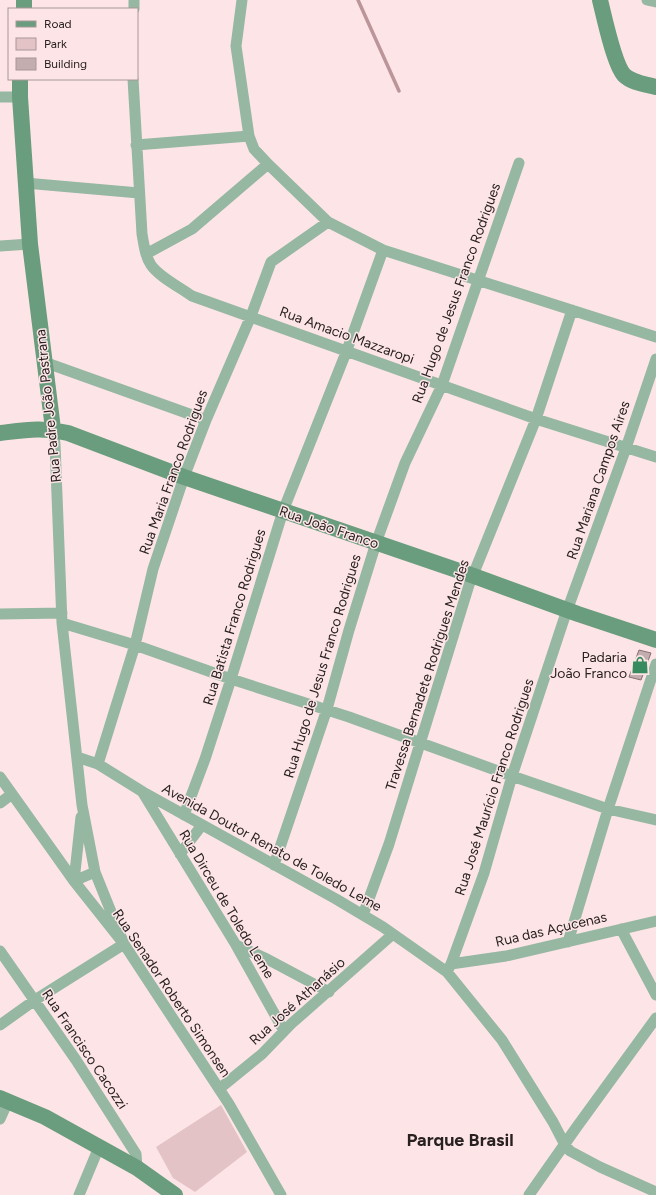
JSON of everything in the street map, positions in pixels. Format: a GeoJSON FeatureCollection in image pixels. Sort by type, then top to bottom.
{"type":"FeatureCollection","features":[{"type":"Feature","properties":{"kind":"street"},"geometry":{"type":"LineString","coordinates":[[242,0],[236,46],[249,136],[254,149],[328,222],[383,250],[656,337]]}},
{"type":"Feature","properties":{"kind":"street"},"geometry":{"type":"LineString","coordinates":[[600,0],[617,62],[624,74],[634,81],[656,87]]}},
{"type":"Feature","properties":{"kind":"street"},"geometry":{"type":"LineString","coordinates":[[647,0],[656,2]]}},
{"type":"Feature","properties":{"kind":"street","name":"Rua Padre João Pastrana"},"geometry":{"type":"LineString","coordinates":[[20,80],[25,183],[30,244],[55,444],[62,618],[82,805],[95,872],[124,944]]}},
{"type":"Feature","properties":{"kind":"street","name":"Rua Amacio Mazzaropi"},"geometry":{"type":"LineString","coordinates":[[133,80],[142,234],[146,254],[152,266],[170,281],[192,296],[347,350],[536,419],[656,457]]}},
{"type":"Feature","properties":{"kind":"street"},"geometry":{"type":"LineString","coordinates":[[0,97],[20,97]]}},
{"type":"Feature","properties":{"kind":"street"},"geometry":{"type":"LineString","coordinates":[[136,146],[249,136]]}},
{"type":"Feature","properties":{"kind":"street","name":"Rua Hugo de Jesus Franco Rodrigues"},"geometry":{"type":"LineString","coordinates":[[274,865],[327,709],[349,630],[376,543],[405,462],[442,385],[519,163]]}},
{"type":"Feature","properties":{"kind":"street"},"geometry":{"type":"LineString","coordinates":[[146,254],[192,228],[268,164]]}},
{"type":"Feature","properties":{"kind":"street"},"geometry":{"type":"LineString","coordinates":[[25,183],[139,193]]}},
{"type":"Feature","properties":{"kind":"street","name":"Rua Maria Franco Rodrigues"},"geometry":{"type":"LineString","coordinates":[[98,764],[135,645],[153,569],[184,477],[206,420],[251,316],[271,262],[328,222]]}},
{"type":"Feature","properties":{"kind":"street"},"geometry":{"type":"LineString","coordinates":[[0,246],[30,244]]}},
{"type":"Feature","properties":{"kind":"street","name":"Rua Batista Franco Rodrigues"},"geometry":{"type":"LineString","coordinates":[[184,815],[205,759],[283,511],[347,350],[383,250]]}},
{"type":"Feature","properties":{"kind":"street","name":"Travessa Bernadete Rodrigues Mendes"},"geometry":{"type":"LineString","coordinates":[[363,915],[421,742],[469,585],[474,576],[536,419],[572,310]]}},
{"type":"Feature","properties":{"kind":"street","name":"Rua Mariana Campos Aires"},"geometry":{"type":"LineString","coordinates":[[568,610],[626,448],[656,358]]}},
{"type":"Feature","properties":{"kind":"street"},"geometry":{"type":"LineString","coordinates":[[44,362],[206,420]]}},
{"type":"Feature","properties":{"kind":"street","name":"Rua João Franco"},"geometry":{"type":"LineString","coordinates":[[0,433],[36,429],[53,429],[68,433],[184,477],[656,640]]}},
{"type":"Feature","properties":{"kind":"street","name":"Rua José Maurício Franco Rodrigues"},"geometry":{"type":"LineString","coordinates":[[449,968],[484,873],[512,776],[568,610]]}},
{"type":"Feature","properties":{"kind":"street"},"geometry":{"type":"LineString","coordinates":[[0,614],[62,618],[231,679],[327,709],[608,809],[656,820]]}},
{"type":"Feature","properties":{"kind":"street"},"geometry":{"type":"LineString","coordinates":[[568,942],[608,809],[656,664]]}},
{"type":"Feature","properties":{"kind":"street","name":"Avenida Doutor Renato de Toledo Leme"},"geometry":{"type":"LineString","coordinates":[[77,757],[98,764],[143,792],[363,915],[449,968],[502,1040],[553,1122],[564,1145]]}},
{"type":"Feature","properties":{"kind":"street","name":"Rua Senador Roberto Simonsen"},"geometry":{"type":"LineString","coordinates":[[0,777],[74,881],[124,944],[229,1104],[281,1195]]}},
{"type":"Feature","properties":{"kind":"street","name":"Rua Dirceu de Toledo Leme"},"geometry":{"type":"LineString","coordinates":[[143,792],[236,945],[284,1031]]}},
{"type":"Feature","properties":{"kind":"street"},"geometry":{"type":"LineString","coordinates":[[0,803],[12,794]]}},
{"type":"Feature","properties":{"kind":"street","name":"Rua Padre João Pastrana"},"geometry":{"type":"LineString","coordinates":[[74,881],[82,805]]}},
{"type":"Feature","properties":{"kind":"street"},"geometry":{"type":"LineString","coordinates":[[180,854],[202,825]]}},
{"type":"Feature","properties":{"kind":"street"},"geometry":{"type":"LineString","coordinates":[[74,881],[95,872]]}},
{"type":"Feature","properties":{"kind":"street","name":"Rua das Açucenas"},"geometry":{"type":"LineString","coordinates":[[449,968],[656,921]]}},
{"type":"Feature","properties":{"kind":"street"},"geometry":{"type":"LineString","coordinates":[[621,929],[656,995]]}},
{"type":"Feature","properties":{"kind":"street","name":"Rua José Athanásio"},"geometry":{"type":"LineString","coordinates":[[219,1089],[262,1054],[284,1031],[393,934]]}},
{"type":"Feature","properties":{"kind":"street"},"geometry":{"type":"LineString","coordinates":[[0,1025],[35,1000],[124,944]]}},
{"type":"Feature","properties":{"kind":"street"},"geometry":{"type":"LineString","coordinates":[[236,945],[267,959],[329,992]]}},
{"type":"Feature","properties":{"kind":"street","name":"Rua Francisco Cacozzi"},"geometry":{"type":"LineString","coordinates":[[0,951],[76,1060],[136,1154],[137,1168]]}},
{"type":"Feature","properties":{"kind":"street"},"geometry":{"type":"LineString","coordinates":[[529,1195],[656,1018]]}},
{"type":"Feature","properties":{"kind":"street"},"geometry":{"type":"LineString","coordinates":[[0,1119],[4,1099],[45,1117],[137,1168],[176,1195]]}},
{"type":"Feature","properties":{"kind":"street"},"geometry":{"type":"LineString","coordinates":[[564,1145],[570,1151],[600,1167],[656,1192]]}},
{"type":"Feature","properties":{"kind":"street"},"geometry":{"type":"LineString","coordinates":[[79,1195],[99,1147]]}},
{"type":"Feature","properties":{"kind":"green space"},"geometry":{"type":"Polygon","coordinates":[[[221,1105],[247,1152],[195,1192],[173,1178],[156,1147],[221,1105]]]}},
{"type":"Feature","properties":{"kind":"building","name":"Padaria João Franco"},"geometry":{"type":"Polygon","coordinates":[[[639,650],[651,653],[641,680],[629,677],[639,650]]]}},
{"type":"Feature","properties":{"kind":"waterway"},"geometry":{"type":"LineString","coordinates":[[358,0],[399,91]]}},
{"type":"Feature","properties":{"kind":"place","name":"Padaria João Franco"},"geometry":{"type":"Point","coordinates":[640,665]}},
{"type":"Feature","properties":{"kind":"district","name":"Parque Brasil"},"geometry":{"type":"Point","coordinates":[460,1140]}}]}
